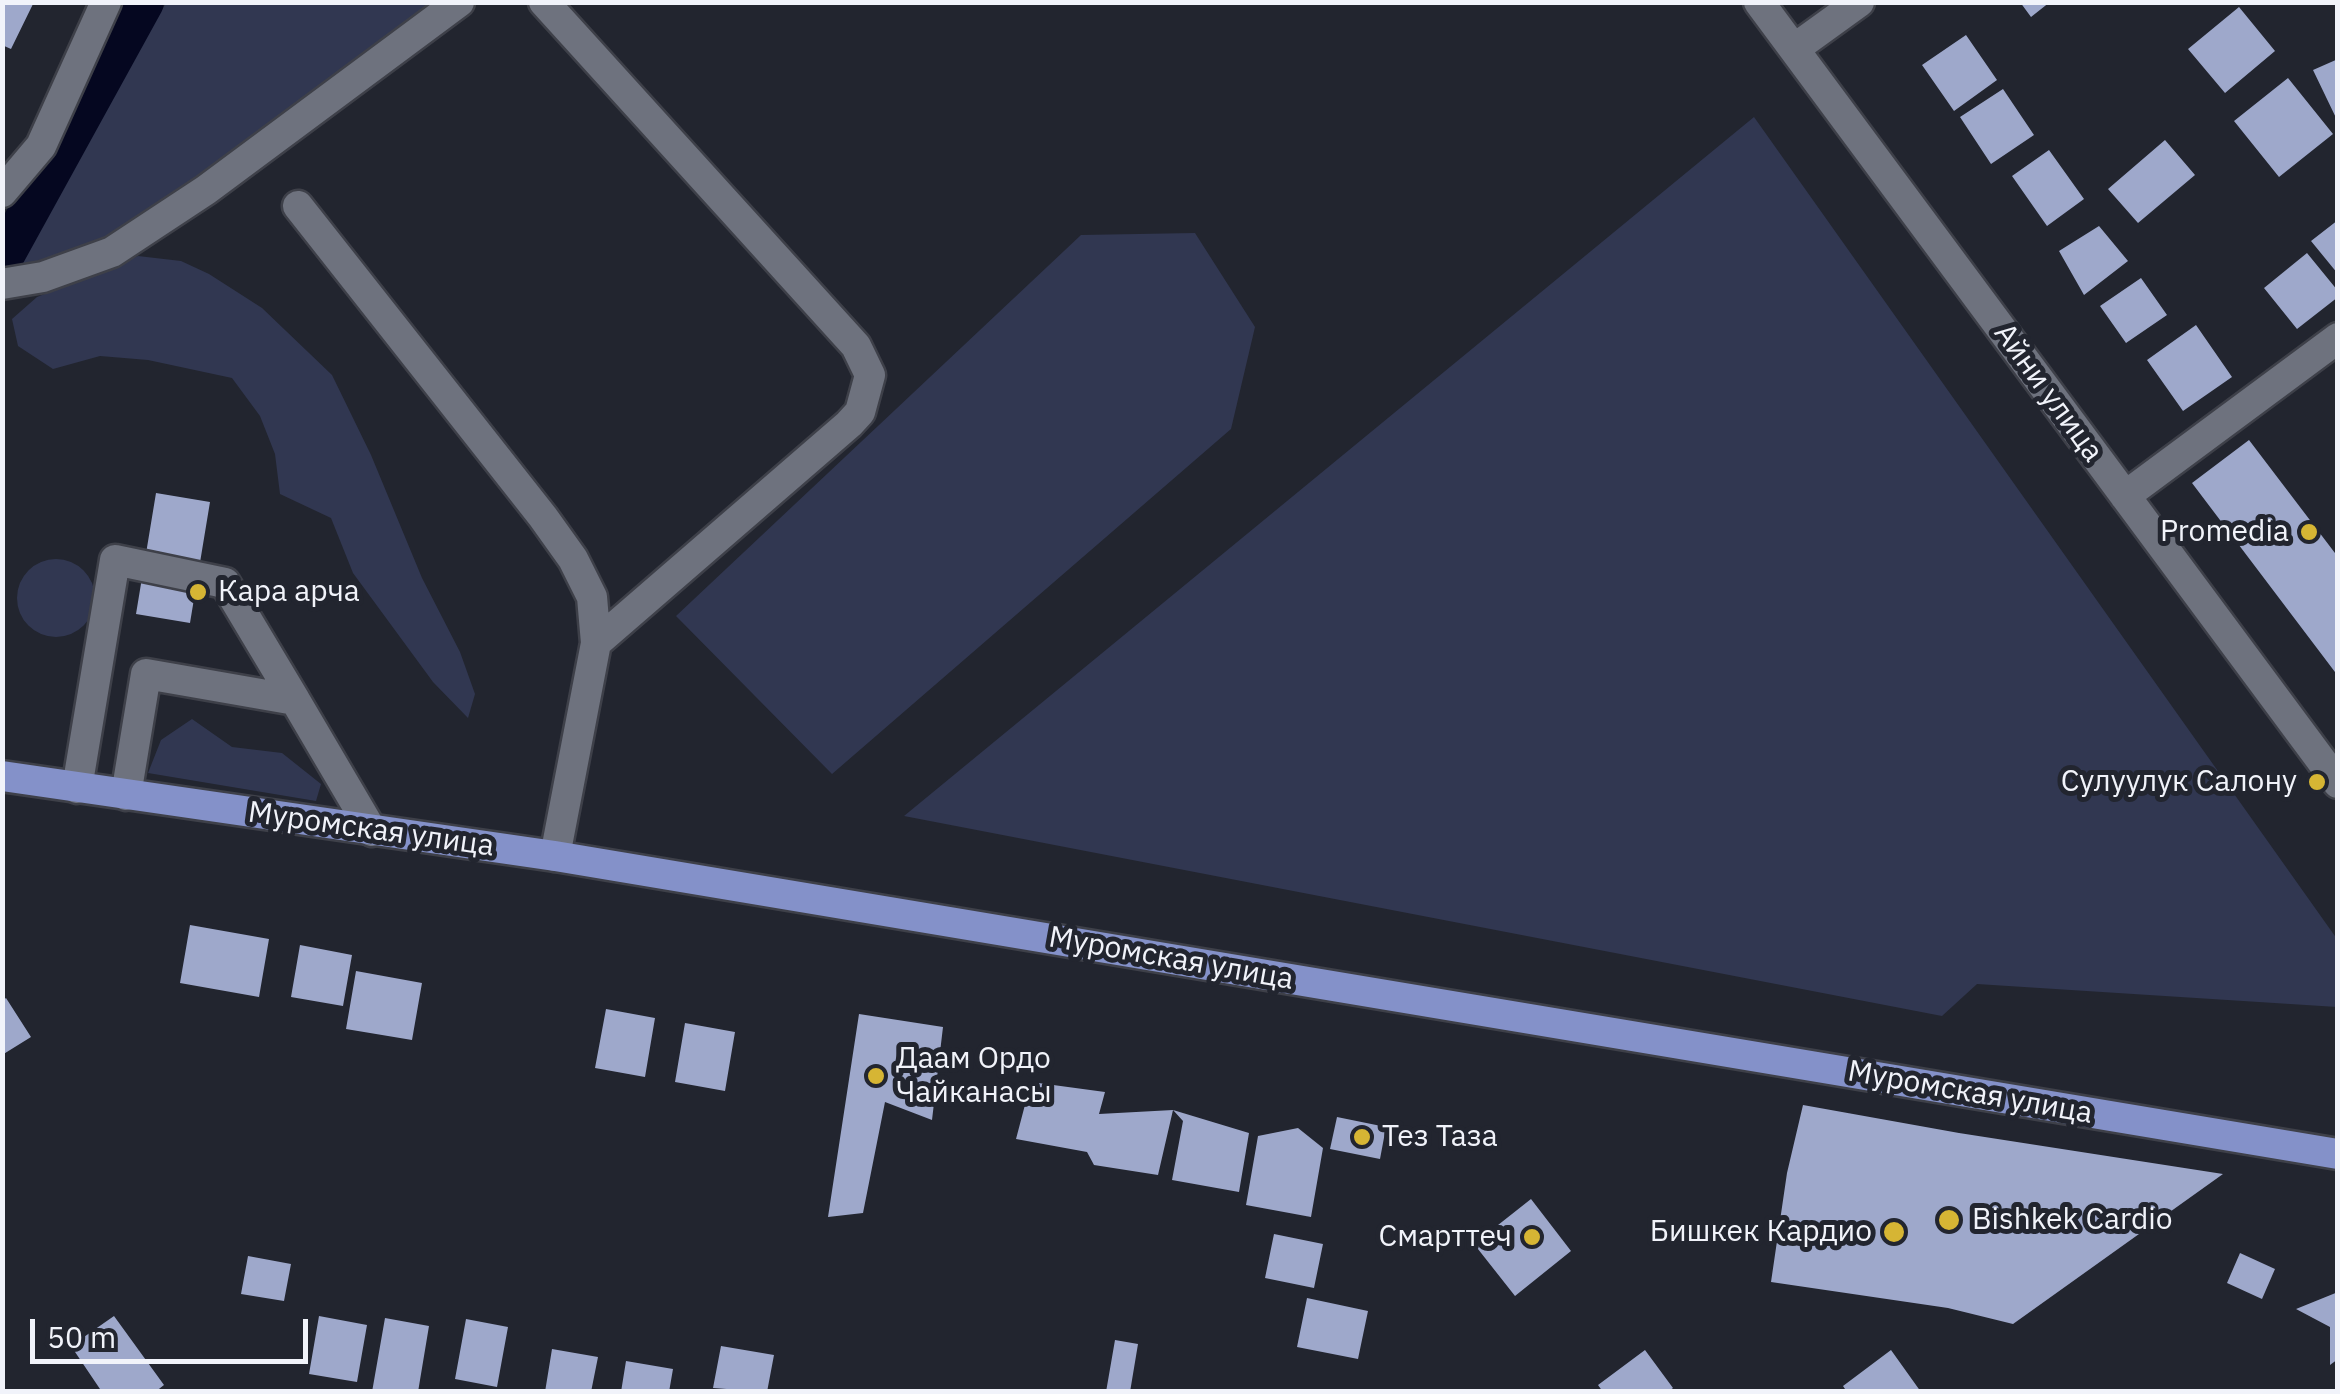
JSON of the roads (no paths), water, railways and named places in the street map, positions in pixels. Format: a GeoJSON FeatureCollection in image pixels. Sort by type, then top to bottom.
{"type":"FeatureCollection","features":[{"type":"Feature","properties":{"kind":"main road","name":"Муромская улица"},"geometry":{"type":"LineString","coordinates":[[2,776],[555,856],[2338,1154]]}},
{"type":"Feature","properties":{"kind":"street"},"geometry":{"type":"LineString","coordinates":[[2,192],[41,146],[106,2]]}},
{"type":"Feature","properties":{"kind":"street"},"geometry":{"type":"LineString","coordinates":[[2,284],[43,278],[112,252],[206,190],[459,2]]}},
{"type":"Feature","properties":{"kind":"street"},"geometry":{"type":"LineString","coordinates":[[544,2],[856,346],[870,375],[860,412],[850,424],[596,643]]}},
{"type":"Feature","properties":{"kind":"street","name":"Айни улица"},"geometry":{"type":"LineString","coordinates":[[1760,2],[2338,783]]}},
{"type":"Feature","properties":{"kind":"street"},"geometry":{"type":"LineString","coordinates":[[1794,49],[1859,2]]}},
{"type":"Feature","properties":{"kind":"street"},"geometry":{"type":"LineString","coordinates":[[298,206],[543,517],[592,596],[596,643],[555,856]]}},
{"type":"Feature","properties":{"kind":"street"},"geometry":{"type":"LineString","coordinates":[[2125,496],[2338,338]]}},
{"type":"Feature","properties":{"kind":"street"},"geometry":{"type":"LineString","coordinates":[[77,788],[115,560],[225,583],[372,832]]}},
{"type":"Feature","properties":{"kind":"street"},"geometry":{"type":"LineString","coordinates":[[126,795],[146,674],[295,700]]}},
{"type":"Feature","properties":{"kind":"waterway"},"geometry":{"type":"LineString","coordinates":[[2,260],[144,2]]}},
{"type":"Feature","properties":{"kind":"place","name":"Promedia"},"geometry":{"type":"Point","coordinates":[2309,532]}},
{"type":"Feature","properties":{"kind":"place","name":"Кара арча"},"geometry":{"type":"Point","coordinates":[198,592]}},
{"type":"Feature","properties":{"kind":"place","name":"Сулуулук Салону"},"geometry":{"type":"Point","coordinates":[2317,782]}},
{"type":"Feature","properties":{"kind":"place","name":"Даам Ордо Чайканасы"},"geometry":{"type":"Point","coordinates":[876,1076]}},
{"type":"Feature","properties":{"kind":"place","name":"Тез Таза"},"geometry":{"type":"Point","coordinates":[1362,1137]}},
{"type":"Feature","properties":{"kind":"place","name":"Bishkek Cardio"},"geometry":{"type":"Point","coordinates":[1949,1220]}},
{"type":"Feature","properties":{"kind":"place","name":"Бишкек Кардио"},"geometry":{"type":"Point","coordinates":[1894,1232]}},
{"type":"Feature","properties":{"kind":"place","name":"Смарттеч"},"geometry":{"type":"Point","coordinates":[1532,1237]}}]}
